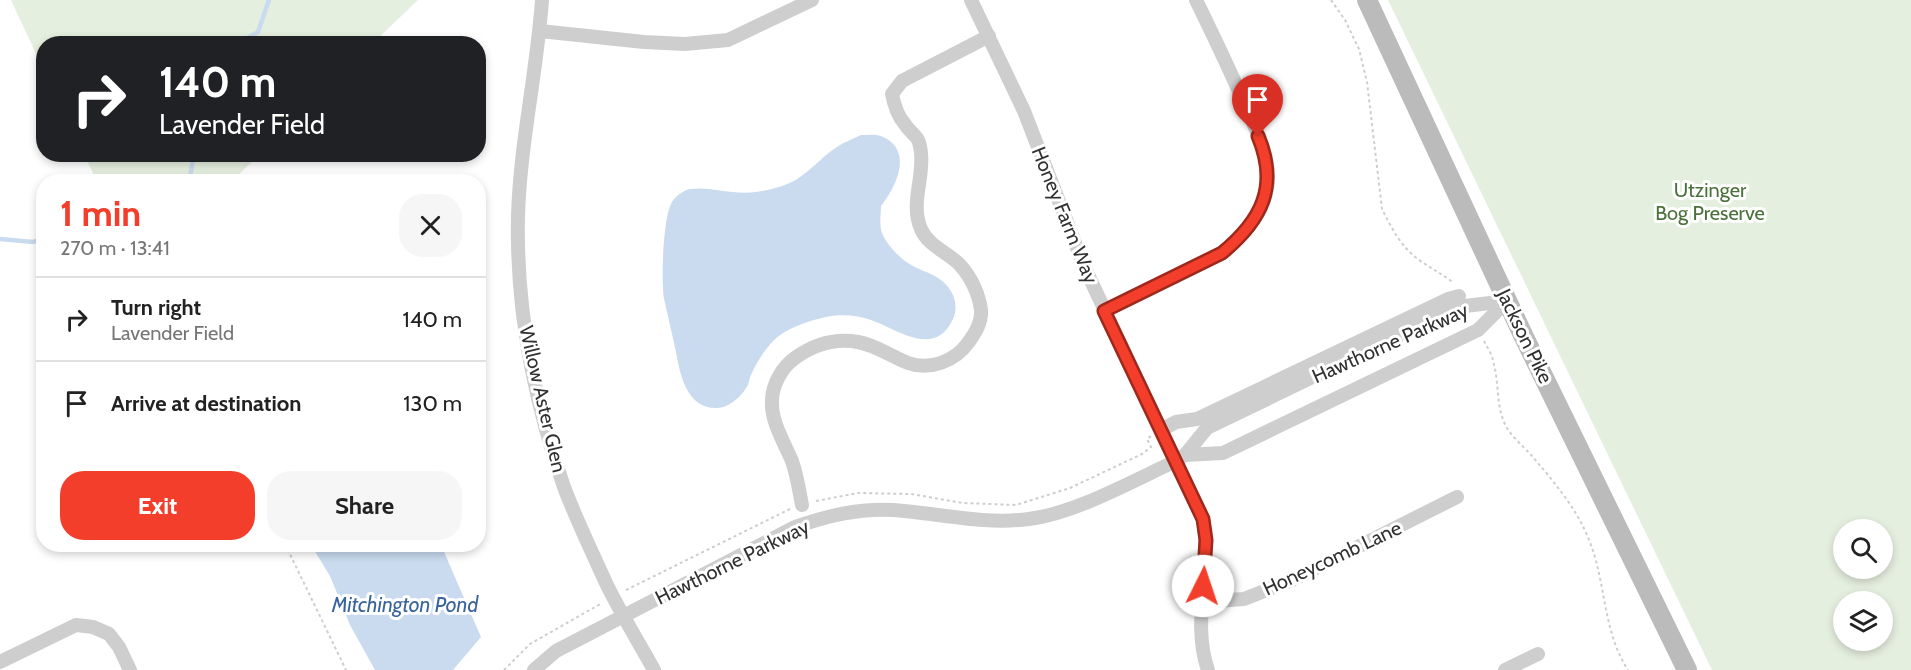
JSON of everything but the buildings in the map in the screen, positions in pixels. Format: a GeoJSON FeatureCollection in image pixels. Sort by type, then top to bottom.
{"type":"FeatureCollection","features":[{"type":"Feature","properties":{"kind":"main road","name":"Jackson Pike"},"geometry":{"type":"LineString","coordinates":[[1367,0],[1507,301],[1687,670]]}},
{"type":"Feature","properties":{"kind":"street","name":"Willow Aster Glen"},"geometry":{"type":"LineString","coordinates":[[542,0],[518,216],[520,284],[528,351],[544,421],[565,488],[607,584],[654,670]]}},
{"type":"Feature","properties":{"kind":"street"},"geometry":{"type":"LineString","coordinates":[[540,31],[685,44],[728,40],[812,0]]}},
{"type":"Feature","properties":{"kind":"street","name":"Honey Farm Way"},"geometry":{"type":"LineString","coordinates":[[971,0],[1024,111],[1084,266],[1104,311],[1161,430],[1180,458],[1203,519],[1206,540],[1200,638],[1208,670]]}},
{"type":"Feature","properties":{"kind":"street"},"geometry":{"type":"LineString","coordinates":[[1104,311],[1222,253],[1252,225],[1265,195],[1268,179],[1266,155],[1240,92],[1196,0]]}},
{"type":"Feature","properties":{"kind":"street"},"geometry":{"type":"LineString","coordinates":[[802,505],[793,463],[776,426],[771,402],[776,383],[789,363],[808,349],[831,341],[859,342],[909,363],[927,366],[946,362],[964,348],[976,331],[981,311],[974,286],[959,264],[939,251],[921,230],[916,205],[922,176],[920,145],[918,136],[904,124],[892,94],[902,81],[990,36]]}},
{"type":"Feature","properties":{"kind":"street"},"geometry":{"type":"LineString","coordinates":[[1161,430],[1176,422],[1197,419],[1448,299],[1459,296]]}},
{"type":"Feature","properties":{"kind":"street","name":"Hawthorne Parkway"},"geometry":{"type":"LineString","coordinates":[[1180,458],[1206,428],[1408,331],[1465,306],[1507,301]]}},
{"type":"Feature","properties":{"kind":"street","name":"Hawthorne Parkway"},"geometry":{"type":"LineString","coordinates":[[534,670],[556,651],[795,527],[831,515],[891,510],[992,522],[1030,519],[1060,512],[1180,458],[1223,453],[1478,330],[1507,301]]}},
{"type":"Feature","properties":{"kind":"street","name":"Honeycomb Lane"},"geometry":{"type":"LineString","coordinates":[[1203,602],[1244,599],[1290,581],[1457,497]]}},
{"type":"Feature","properties":{"kind":"street"},"geometry":{"type":"LineString","coordinates":[[0,662],[76,625],[93,627],[109,634],[119,647],[130,670]]}},
{"type":"Feature","properties":{"kind":"street"},"geometry":{"type":"LineString","coordinates":[[1505,670],[1538,654]]}},
{"type":"Feature","properties":{"kind":"path"},"geometry":{"type":"LineString","coordinates":[[289,552],[346,670]]}},
{"type":"Feature","properties":{"kind":"green space"},"geometry":{"type":"Polygon","coordinates":[[[11,0],[418,0],[380,36],[36,36],[36,54],[11,0]]]}},
{"type":"Feature","properties":{"kind":"green space","name":"Utzinger Bog Preserve"},"geometry":{"type":"Polygon","coordinates":[[[1388,0],[1911,0],[1911,670],[1712,670],[1388,0]]]}},
{"type":"Feature","properties":{"kind":"green space"},"geometry":{"type":"Polygon","coordinates":[[[88,162],[252,162],[239,174],[94,174],[88,162]]]}},
{"type":"Feature","properties":{"kind":"water"},"geometry":{"type":"Polygon","coordinates":[[[861,135],[881,136],[891,142],[897,150],[900,159],[897,178],[881,206],[882,233],[886,241],[905,261],[937,277],[948,286],[955,302],[953,319],[945,331],[936,337],[926,339],[915,338],[866,318],[854,316],[831,316],[805,323],[784,332],[773,341],[763,353],[747,387],[734,401],[717,408],[698,403],[687,389],[680,371],[664,299],[664,236],[672,201],[689,189],[702,188],[745,193],[782,186],[797,179],[840,145],[861,135]]]}},
{"type":"Feature","properties":{"kind":"water","name":"Mitchington Pond"},"geometry":{"type":"Polygon","coordinates":[[[315,552],[444,552],[481,637],[453,670],[375,670],[350,625],[330,576],[315,552]]]}},
{"type":"Feature","properties":{"kind":"waterway"},"geometry":{"type":"LineString","coordinates":[[251,36],[258,32],[269,0]]}},
{"type":"Feature","properties":{"kind":"waterway"},"geometry":{"type":"LineString","coordinates":[[190,174],[193,162]]}},
{"type":"Feature","properties":{"kind":"waterway"},"geometry":{"type":"LineString","coordinates":[[0,239],[36,241]]}},
{"type":"Feature","properties":{"kind":"route"},"geometry":{"type":"LineString","coordinates":[[1203,586],[1206,540],[1203,519],[1104,311],[1222,253],[1252,225],[1265,195],[1268,179],[1266,155],[1258,136]]}}]}
